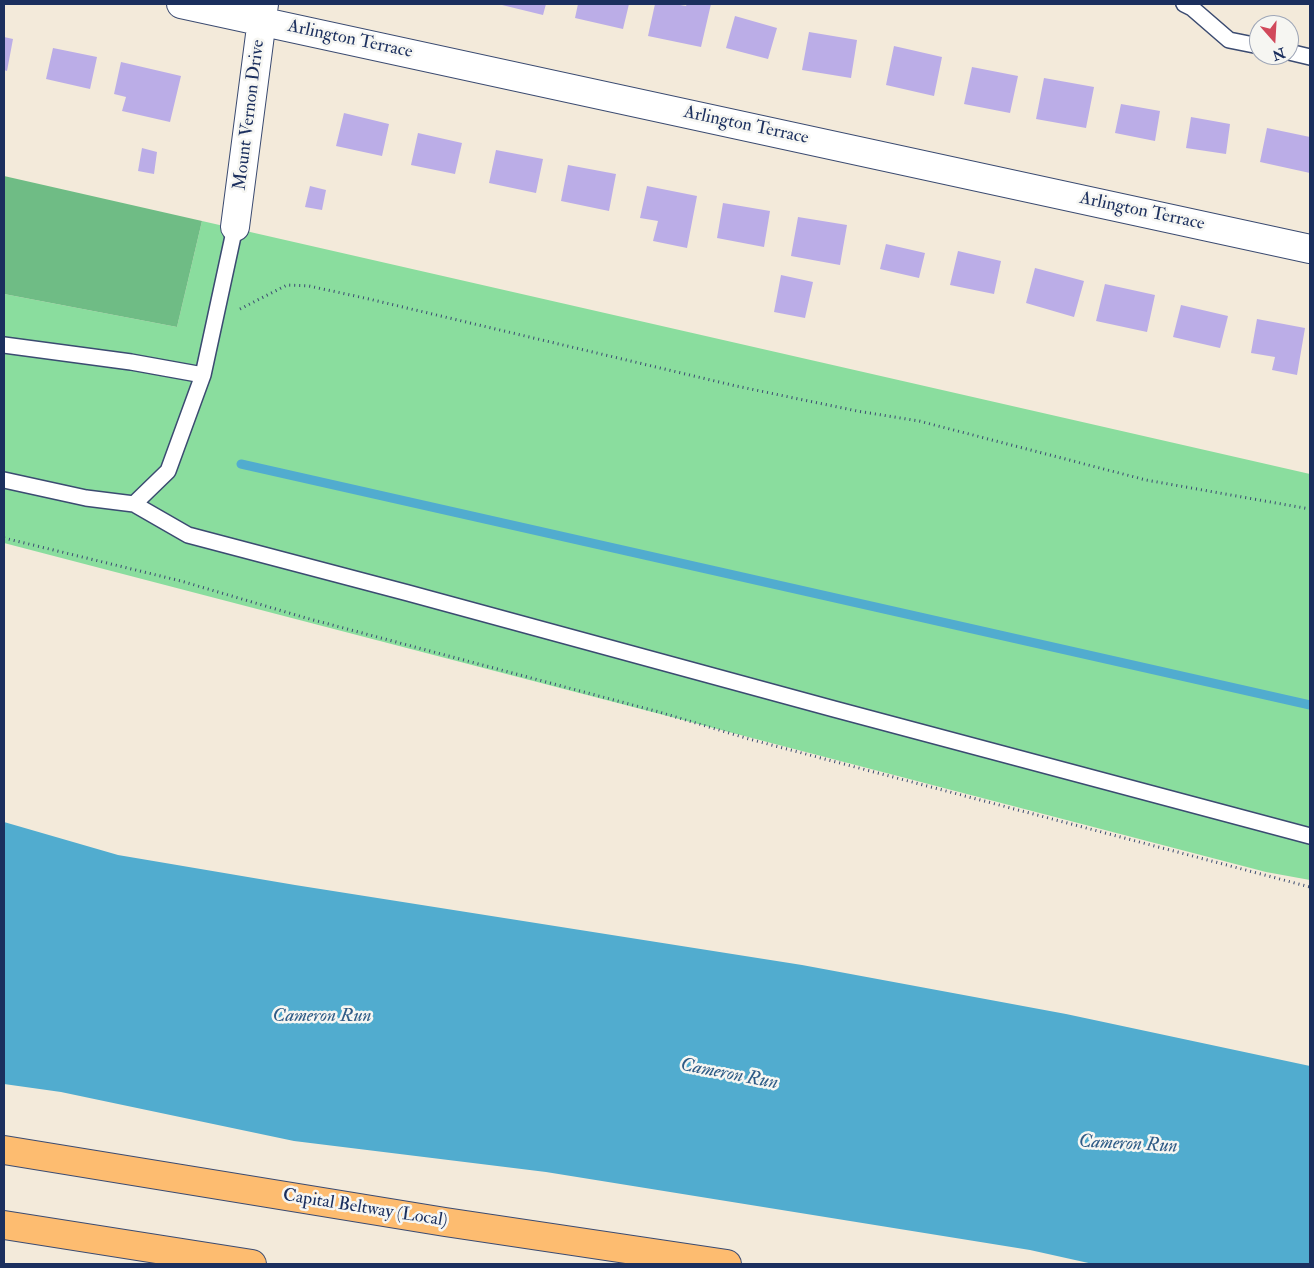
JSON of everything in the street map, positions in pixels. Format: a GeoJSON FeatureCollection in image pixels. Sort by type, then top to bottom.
{"type":"FeatureCollection","features":[{"type":"Feature","properties":{"kind":"highway","name":"Capital Beltway (Local)"},"geometry":{"type":"LineString","coordinates":[[4,1150],[445,1222],[727,1264]]}},
{"type":"Feature","properties":{"kind":"highway"},"geometry":{"type":"LineString","coordinates":[[4,1225],[252,1264]]}},
{"type":"Feature","properties":{"kind":"street","name":"Arlington Terrace"},"geometry":{"type":"LineString","coordinates":[[181,4],[263,12],[1310,249]]}},
{"type":"Feature","properties":{"kind":"street","name":"Mount Vernon Drive"},"geometry":{"type":"LineString","coordinates":[[236,227],[263,12]]}},
{"type":"Feature","properties":{"kind":"lane"},"geometry":{"type":"LineString","coordinates":[[1184,4],[1192,8],[1229,40],[1249,44]]}},
{"type":"Feature","properties":{"kind":"lane"},"geometry":{"type":"LineString","coordinates":[[134,504],[168,471],[203,376],[236,227]]}},
{"type":"Feature","properties":{"kind":"lane"},"geometry":{"type":"LineString","coordinates":[[4,345],[131,362],[203,376]]}},
{"type":"Feature","properties":{"kind":"lane"},"geometry":{"type":"LineString","coordinates":[[4,480],[86,498],[134,504],[188,534],[834,710],[1310,836]]}},
{"type":"Feature","properties":{"kind":"path"},"geometry":{"type":"LineString","coordinates":[[216,316],[227,315],[287,285],[310,286],[736,386],[856,411],[919,421],[1146,480],[1310,509]]}},
{"type":"Feature","properties":{"kind":"path"},"geometry":{"type":"LineString","coordinates":[[4,538],[181,581],[306,618],[659,712],[749,739],[1310,886]]}},
{"type":"Feature","properties":{"kind":"green space"},"geometry":{"type":"Polygon","coordinates":[[[4,176],[202,221],[177,327],[4,294],[4,176]]]}},
{"type":"Feature","properties":{"kind":"green space"},"geometry":{"type":"Polygon","coordinates":[[[202,221],[1310,474],[1310,880],[1266,872],[4,543],[4,294],[177,327],[202,221]]]}},
{"type":"Feature","properties":{"kind":"water","name":"Cameron Run"},"geometry":{"type":"Polygon","coordinates":[[[4,822],[118,855],[295,885],[802,965],[1066,1014],[1310,1066],[1310,1264],[1093,1264],[1030,1250],[546,1172],[294,1141],[61,1092],[4,1084],[4,822]]]}},
{"type":"Feature","properties":{"kind":"building"},"geometry":{"type":"Polygon","coordinates":[[[498,4],[546,4],[543,15],[498,4]]]}},
{"type":"Feature","properties":{"kind":"building"},"geometry":{"type":"Polygon","coordinates":[[[578,4],[629,4],[623,29],[575,18],[578,4]]]}},
{"type":"Feature","properties":{"kind":"building"},"geometry":{"type":"Polygon","coordinates":[[[655,4],[686,6],[687,4],[711,4],[701,47],[648,36],[655,4]]]}},
{"type":"Feature","properties":{"kind":"building"},"geometry":{"type":"Polygon","coordinates":[[[735,16],[777,28],[768,59],[726,48],[735,16]]]}},
{"type":"Feature","properties":{"kind":"building"},"geometry":{"type":"Polygon","coordinates":[[[809,32],[857,40],[851,78],[802,70],[809,32]]]}},
{"type":"Feature","properties":{"kind":"building"},"geometry":{"type":"Polygon","coordinates":[[[4,37],[13,39],[7,71],[4,70],[4,37]]]}},
{"type":"Feature","properties":{"kind":"building"},"geometry":{"type":"Polygon","coordinates":[[[894,46],[942,57],[934,96],[886,85],[894,46]]]}},
{"type":"Feature","properties":{"kind":"building"},"geometry":{"type":"Polygon","coordinates":[[[53,48],[97,57],[90,89],[46,79],[53,48]]]}},
{"type":"Feature","properties":{"kind":"building"},"geometry":{"type":"Polygon","coordinates":[[[121,62],[181,76],[170,122],[122,111],[126,97],[114,94],[121,62]]]}},
{"type":"Feature","properties":{"kind":"building"},"geometry":{"type":"Polygon","coordinates":[[[972,67],[1018,76],[1010,113],[964,104],[972,67]]]}},
{"type":"Feature","properties":{"kind":"building"},"geometry":{"type":"Polygon","coordinates":[[[1044,78],[1094,87],[1086,128],[1036,119],[1044,78]]]}},
{"type":"Feature","properties":{"kind":"building"},"geometry":{"type":"Polygon","coordinates":[[[1121,104],[1160,111],[1155,141],[1115,133],[1121,104]]]}},
{"type":"Feature","properties":{"kind":"building"},"geometry":{"type":"Polygon","coordinates":[[[344,113],[389,124],[382,156],[336,146],[344,113]]]}},
{"type":"Feature","properties":{"kind":"building"},"geometry":{"type":"Polygon","coordinates":[[[1191,117],[1230,124],[1226,154],[1186,148],[1191,117]]]}},
{"type":"Feature","properties":{"kind":"building"},"geometry":{"type":"Polygon","coordinates":[[[1267,128],[1310,137],[1310,173],[1260,162],[1267,128]]]}},
{"type":"Feature","properties":{"kind":"building"},"geometry":{"type":"Polygon","coordinates":[[[418,133],[462,143],[455,174],[411,165],[418,133]]]}},
{"type":"Feature","properties":{"kind":"building"},"geometry":{"type":"Polygon","coordinates":[[[142,148],[157,152],[154,174],[138,171],[142,148]]]}},
{"type":"Feature","properties":{"kind":"building"},"geometry":{"type":"Polygon","coordinates":[[[496,150],[543,159],[536,193],[489,183],[496,150]]]}},
{"type":"Feature","properties":{"kind":"building"},"geometry":{"type":"Polygon","coordinates":[[[568,165],[616,174],[609,211],[561,201],[568,165]]]}},
{"type":"Feature","properties":{"kind":"building"},"geometry":{"type":"Polygon","coordinates":[[[310,186],[326,190],[322,210],[305,207],[310,186]]]}},
{"type":"Feature","properties":{"kind":"building"},"geometry":{"type":"Polygon","coordinates":[[[647,186],[697,196],[687,248],[653,241],[658,221],[640,218],[647,186]]]}},
{"type":"Feature","properties":{"kind":"building"},"geometry":{"type":"Polygon","coordinates":[[[723,203],[770,211],[764,247],[717,238],[723,203]]]}},
{"type":"Feature","properties":{"kind":"building"},"geometry":{"type":"Polygon","coordinates":[[[798,217],[847,225],[840,265],[791,256],[798,217]]]}},
{"type":"Feature","properties":{"kind":"building"},"geometry":{"type":"Polygon","coordinates":[[[886,244],[925,253],[919,278],[880,269],[886,244]]]}},
{"type":"Feature","properties":{"kind":"building"},"geometry":{"type":"Polygon","coordinates":[[[958,251],[1001,261],[994,294],[950,285],[958,251]]]}},
{"type":"Feature","properties":{"kind":"building"},"geometry":{"type":"Polygon","coordinates":[[[1035,268],[1084,281],[1074,317],[1026,303],[1035,268]]]}},
{"type":"Feature","properties":{"kind":"building"},"geometry":{"type":"Polygon","coordinates":[[[781,275],[813,282],[805,318],[774,312],[781,275]]]}},
{"type":"Feature","properties":{"kind":"building"},"geometry":{"type":"Polygon","coordinates":[[[1105,284],[1155,295],[1147,332],[1096,321],[1105,284]]]}},
{"type":"Feature","properties":{"kind":"building"},"geometry":{"type":"Polygon","coordinates":[[[1181,305],[1228,316],[1220,348],[1173,337],[1181,305]]]}},
{"type":"Feature","properties":{"kind":"building"},"geometry":{"type":"Polygon","coordinates":[[[1257,319],[1305,328],[1297,375],[1272,370],[1275,357],[1251,353],[1257,319]]]}},
{"type":"Feature","properties":{"kind":"waterway"},"geometry":{"type":"LineString","coordinates":[[241,464],[1310,705]]}}]}
